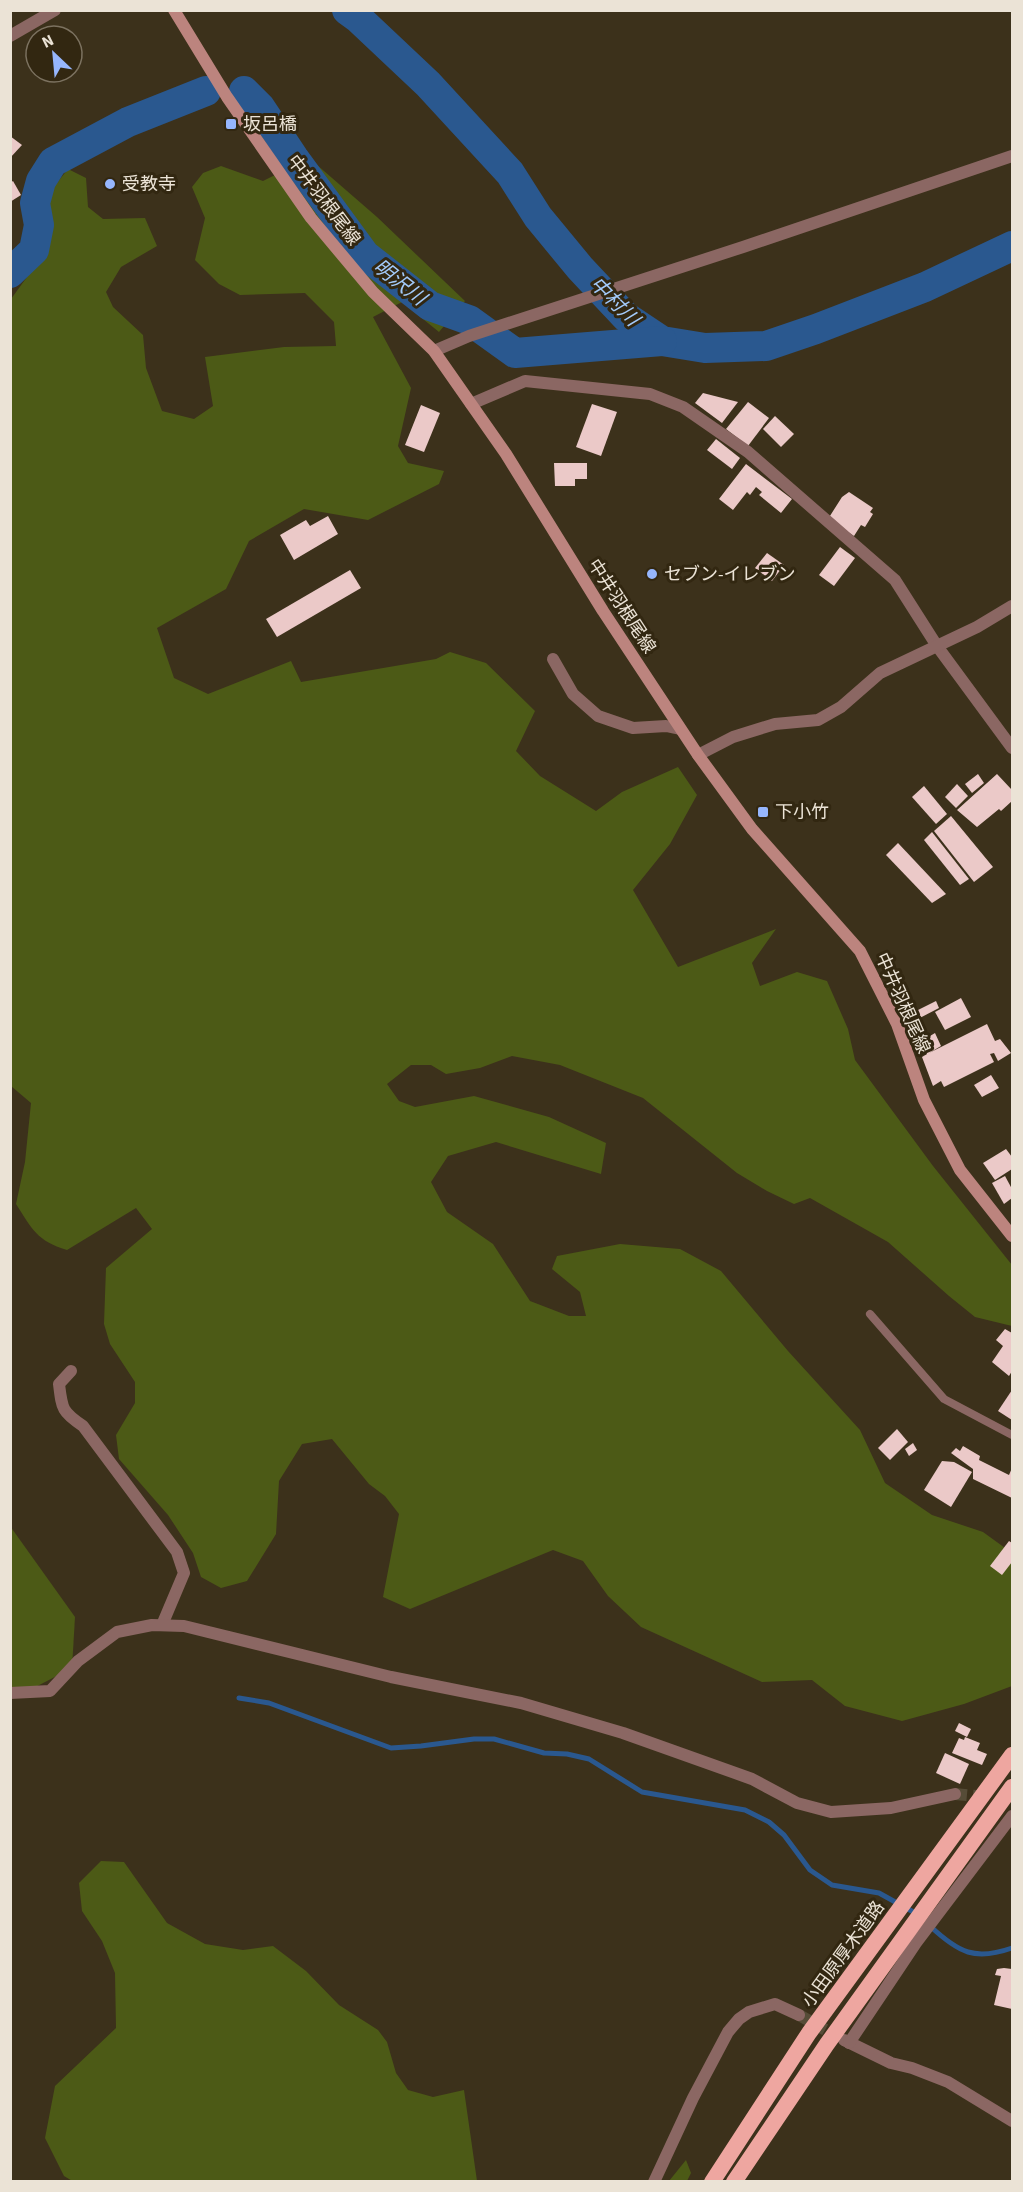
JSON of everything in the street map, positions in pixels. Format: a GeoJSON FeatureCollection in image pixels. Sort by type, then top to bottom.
{"type":"FeatureCollection","features":[{"type":"Feature","properties":{"kind":"highway","name":"小田原厚木道路"},"geometry":{"type":"LineString","coordinates":[[712,2181],[809,2033],[1012,1755]]}},
{"type":"Feature","properties":{"kind":"highway"},"geometry":{"type":"LineString","coordinates":[[734,2181],[833,2034],[1012,1787]]}},
{"type":"Feature","properties":{"kind":"main road","name":"中井羽根尾線"},"geometry":{"type":"LineString","coordinates":[[174,10],[227,97],[311,218],[373,292],[434,351],[506,454],[603,611],[698,755],[752,829],[860,951],[897,1024],[924,1100],[960,1170],[1012,1236]]}},
{"type":"Feature","properties":{"kind":"street"},"geometry":{"type":"LineString","coordinates":[[10,36],[55,10]]}},
{"type":"Feature","properties":{"kind":"street"},"geometry":{"type":"LineString","coordinates":[[434,351],[469,336],[1012,156]]}},
{"type":"Feature","properties":{"kind":"street"},"geometry":{"type":"LineString","coordinates":[[471,404],[525,381],[650,394],[683,407],[748,452],[896,580],[937,646],[1012,748]]}},
{"type":"Feature","properties":{"kind":"street"},"geometry":{"type":"LineString","coordinates":[[698,755],[733,737],[775,724],[818,720],[841,707],[880,674],[977,627],[1012,606]]}},
{"type":"Feature","properties":{"kind":"street"},"geometry":{"type":"LineString","coordinates":[[553,659],[573,694],[598,716],[633,728],[666,726],[680,729]]}},
{"type":"Feature","properties":{"kind":"street"},"geometry":{"type":"LineString","coordinates":[[71,1371],[59,1384],[61,1403],[66,1414],[83,1426],[177,1552],[184,1573],[162,1625]]}},
{"type":"Feature","properties":{"kind":"street"},"geometry":{"type":"LineString","coordinates":[[10,1693],[50,1691],[78,1661],[117,1632],[152,1625],[184,1626],[391,1677],[521,1703],[623,1733],[752,1779],[797,1803],[831,1812],[891,1808],[955,1794]]}},
{"type":"Feature","properties":{"kind":"street"},"geometry":{"type":"LineString","coordinates":[[1012,1816],[916,1943],[846,2042],[891,2063],[912,2068],[948,2082],[1012,2121]]}},
{"type":"Feature","properties":{"kind":"street"},"geometry":{"type":"LineString","coordinates":[[654,2181],[693,2098],[728,2032],[739,2019],[749,2012],[775,2004],[799,2015]]}},
{"type":"Feature","properties":{"kind":"lane"},"geometry":{"type":"LineString","coordinates":[[870,1314],[944,1399],[1012,1435]]}},
{"type":"Feature","properties":{"kind":"green space"},"geometry":{"type":"Polygon","coordinates":[[[309,158],[377,217],[465,301],[439,332],[402,302],[373,317],[411,388],[398,446],[408,463],[444,471],[439,484],[368,520],[304,509],[249,541],[226,589],[157,628],[174,678],[208,694],[291,661],[301,682],[436,659],[450,652],[486,663],[535,711],[516,751],[540,776],[596,811],[622,792],[678,767],[697,795],[670,844],[633,890],[678,967],[776,929],[752,963],[760,986],[797,972],[827,981],[848,1029],[855,1060],[933,1166],[1012,1265],[1012,1326],[975,1317],[888,1242],[810,1198],[794,1204],[737,1173],[643,1098],[560,1065],[512,1056],[480,1068],[446,1074],[431,1065],[411,1065],[387,1084],[399,1101],[415,1107],[474,1096],[549,1117],[606,1143],[601,1174],[496,1142],[448,1156],[431,1182],[447,1212],[493,1244],[530,1301],[569,1316],[586,1316],[580,1292],[552,1269],[557,1256],[620,1244],[680,1249],[721,1271],[788,1351],[860,1430],[885,1483],[932,1515],[983,1532],[1012,1553],[1012,1686],[964,1704],[902,1721],[845,1706],[812,1680],[762,1682],[641,1627],[608,1596],[583,1561],[553,1550],[410,1609],[383,1597],[399,1514],[385,1496],[369,1484],[332,1439],[302,1444],[279,1481],[276,1534],[247,1581],[221,1588],[201,1577],[193,1553],[168,1515],[119,1459],[116,1435],[135,1403],[135,1382],[110,1344],[104,1324],[106,1268],[152,1229],[136,1208],[67,1250],[49,1243],[36,1233],[16,1204],[25,1162],[31,1103],[11,1086],[11,299],[43,255],[51,190],[68,169],[86,178],[88,207],[103,219],[145,218],[157,246],[121,267],[106,292],[113,307],[143,335],[146,368],[162,411],[194,419],[213,406],[205,357],[284,347],[336,346],[334,322],[305,293],[240,295],[219,284],[195,260],[205,218],[192,187],[203,173],[221,166],[263,181],[309,158]]]}},
{"type":"Feature","properties":{"kind":"green space"},"geometry":{"type":"Polygon","coordinates":[[[10,1526],[75,1617],[72,1668],[22,1694],[11,1692],[10,1526]]]}},
{"type":"Feature","properties":{"kind":"green space"},"geometry":{"type":"Polygon","coordinates":[[[101,1861],[124,1862],[167,1923],[205,1944],[243,1950],[273,1946],[306,1971],[339,2005],[378,2030],[387,2042],[396,2073],[408,2090],[433,2097],[464,2090],[477,2181],[74,2182],[64,2176],[45,2138],[55,2086],[116,2028],[115,1973],[102,1941],[82,1911],[79,1883],[101,1861]]]}},
{"type":"Feature","properties":{"kind":"green space"},"geometry":{"type":"Polygon","coordinates":[[[686,2160],[691,2173],[687,2181],[669,2181],[686,2160]]]}},
{"type":"Feature","properties":{"kind":"building"},"geometry":{"type":"Polygon","coordinates":[[[10,136],[22,145],[10,158],[10,136]]]}},
{"type":"Feature","properties":{"kind":"building"},"geometry":{"type":"Polygon","coordinates":[[[13,181],[21,195],[10,202],[10,183],[13,181]]]}},
{"type":"Feature","properties":{"kind":"building"},"geometry":{"type":"Polygon","coordinates":[[[703,393],[738,402],[722,423],[695,403],[703,393]]]}},
{"type":"Feature","properties":{"kind":"building"},"geometry":{"type":"Polygon","coordinates":[[[748,402],[769,418],[748,446],[726,429],[748,402]]]}},
{"type":"Feature","properties":{"kind":"building"},"geometry":{"type":"Polygon","coordinates":[[[592,404],[617,412],[601,456],[576,447],[592,404]]]}},
{"type":"Feature","properties":{"kind":"building"},"geometry":{"type":"Polygon","coordinates":[[[421,405],[440,413],[424,452],[405,445],[421,405]]]}},
{"type":"Feature","properties":{"kind":"building"},"geometry":{"type":"Polygon","coordinates":[[[775,416],[794,434],[781,447],[763,429],[775,416]]]}},
{"type":"Feature","properties":{"kind":"building"},"geometry":{"type":"Polygon","coordinates":[[[716,439],[740,458],[732,469],[707,450],[716,439]]]}},
{"type":"Feature","properties":{"kind":"building"},"geometry":{"type":"Polygon","coordinates":[[[554,463],[587,463],[587,479],[575,479],[575,486],[555,486],[554,463]]]}},
{"type":"Feature","properties":{"kind":"building"},"geometry":{"type":"Polygon","coordinates":[[[746,464],[792,499],[781,513],[759,495],[762,492],[756,487],[750,495],[747,492],[733,510],[719,499],[746,464]]]}},
{"type":"Feature","properties":{"kind":"building"},"geometry":{"type":"Polygon","coordinates":[[[849,492],[873,508],[870,512],[873,514],[865,527],[861,525],[854,536],[828,519],[842,497],[849,492]]]}},
{"type":"Feature","properties":{"kind":"building"},"geometry":{"type":"Polygon","coordinates":[[[328,516],[338,534],[294,560],[280,535],[306,520],[310,526],[328,516]]]}},
{"type":"Feature","properties":{"kind":"building"},"geometry":{"type":"Polygon","coordinates":[[[840,547],[855,558],[834,586],[819,575],[840,547]]]}},
{"type":"Feature","properties":{"kind":"building"},"geometry":{"type":"Polygon","coordinates":[[[767,553],[784,565],[772,581],[755,568],[767,553]]]}},
{"type":"Feature","properties":{"kind":"building"},"geometry":{"type":"Polygon","coordinates":[[[350,570],[361,588],[277,637],[266,619],[350,570]]]}},
{"type":"Feature","properties":{"kind":"building"},"geometry":{"type":"Polygon","coordinates":[[[978,774],[984,783],[972,793],[965,784],[978,774]]]}},
{"type":"Feature","properties":{"kind":"building"},"geometry":{"type":"Polygon","coordinates":[[[997,774],[1012,790],[1012,801],[977,827],[957,810],[997,774]]]}},
{"type":"Feature","properties":{"kind":"building"},"geometry":{"type":"Polygon","coordinates":[[[957,784],[968,796],[956,808],[945,797],[957,784]]]}},
{"type":"Feature","properties":{"kind":"building"},"geometry":{"type":"Polygon","coordinates":[[[924,786],[947,814],[936,824],[912,797],[924,786]]]}},
{"type":"Feature","properties":{"kind":"building"},"geometry":{"type":"Polygon","coordinates":[[[951,816],[993,867],[974,882],[934,831],[951,816]]]}},
{"type":"Feature","properties":{"kind":"building"},"geometry":{"type":"Polygon","coordinates":[[[932,832],[969,879],[960,885],[924,840],[932,832]]]}},
{"type":"Feature","properties":{"kind":"building"},"geometry":{"type":"Polygon","coordinates":[[[898,843],[946,894],[932,903],[886,855],[898,843]]]}},
{"type":"Feature","properties":{"kind":"building"},"geometry":{"type":"Polygon","coordinates":[[[961,998],[971,1017],[945,1030],[935,1012],[961,998]]]}},
{"type":"Feature","properties":{"kind":"building"},"geometry":{"type":"Polygon","coordinates":[[[936,1001],[939,1008],[914,1021],[910,1014],[936,1001]]]}},
{"type":"Feature","properties":{"kind":"building"},"geometry":{"type":"Polygon","coordinates":[[[987,1024],[995,1041],[1000,1039],[1011,1053],[998,1061],[994,1053],[990,1054],[994,1062],[944,1087],[941,1081],[933,1086],[922,1057],[927,1054],[920,1042],[935,1033],[941,1046],[929,1053],[987,1024]]]}},
{"type":"Feature","properties":{"kind":"building"},"geometry":{"type":"Polygon","coordinates":[[[991,1075],[999,1088],[982,1097],[974,1085],[991,1075]]]}},
{"type":"Feature","properties":{"kind":"building"},"geometry":{"type":"Polygon","coordinates":[[[1006,1149],[1012,1157],[1012,1169],[995,1180],[983,1163],[1006,1149]]]}},
{"type":"Feature","properties":{"kind":"building"},"geometry":{"type":"Polygon","coordinates":[[[1005,1176],[1012,1189],[1012,1198],[1004,1204],[992,1183],[1005,1176]]]}},
{"type":"Feature","properties":{"kind":"building"},"geometry":{"type":"Polygon","coordinates":[[[1005,1329],[1012,1333],[1012,1371],[1009,1376],[992,1362],[1003,1346],[996,1340],[1005,1329]]]}},
{"type":"Feature","properties":{"kind":"building"},"geometry":{"type":"Polygon","coordinates":[[[1012,1390],[1012,1420],[998,1411],[1012,1390]]]}},
{"type":"Feature","properties":{"kind":"building"},"geometry":{"type":"Polygon","coordinates":[[[897,1429],[908,1442],[890,1460],[878,1448],[897,1429]]]}},
{"type":"Feature","properties":{"kind":"building"},"geometry":{"type":"Polygon","coordinates":[[[913,1443],[917,1450],[909,1456],[905,1449],[913,1443]]]}},
{"type":"Feature","properties":{"kind":"building"},"geometry":{"type":"Polygon","coordinates":[[[963,1446],[980,1456],[979,1460],[1009,1475],[1012,1468],[1012,1498],[973,1479],[973,1469],[951,1453],[956,1448],[960,1451],[963,1446]]]}},
{"type":"Feature","properties":{"kind":"building"},"geometry":{"type":"Polygon","coordinates":[[[942,1461],[954,1462],[972,1472],[951,1507],[924,1490],[942,1461]]]}},
{"type":"Feature","properties":{"kind":"building"},"geometry":{"type":"Polygon","coordinates":[[[1009,1541],[1012,1543],[1012,1562],[1002,1575],[990,1566],[1009,1541]]]}},
{"type":"Feature","properties":{"kind":"building"},"geometry":{"type":"Polygon","coordinates":[[[959,1723],[971,1729],[967,1737],[955,1731],[959,1723]]]}},
{"type":"Feature","properties":{"kind":"building"},"geometry":{"type":"Polygon","coordinates":[[[965,1737],[980,1743],[977,1750],[987,1754],[982,1765],[952,1753],[959,1738],[964,1740],[965,1737]]]}},
{"type":"Feature","properties":{"kind":"building"},"geometry":{"type":"Polygon","coordinates":[[[945,1753],[969,1764],[960,1784],[936,1773],[945,1753]]]}},
{"type":"Feature","properties":{"kind":"building"},"geometry":{"type":"Polygon","coordinates":[[[997,1969],[1012,1969],[1012,2009],[994,2005],[1001,1976],[995,1975],[997,1969]]]}},
{"type":"Feature","properties":{"kind":"waterway","name":"中村川"},"geometry":{"type":"LineString","coordinates":[[347,10],[428,84],[510,173],[538,217],[580,268],[626,317],[662,341],[705,348],[766,346],[925,287],[1012,246]]}},
{"type":"Feature","properties":{"kind":"waterway","name":"明沢川"},"geometry":{"type":"LineString","coordinates":[[10,273],[34,250],[39,225],[35,203],[41,181],[53,162],[128,122],[206,91]]}},
{"type":"Feature","properties":{"kind":"waterway","name":"明沢川"},"geometry":{"type":"LineString","coordinates":[[244,91],[260,107],[365,255],[430,306],[469,320],[515,353],[662,341]]}},
{"type":"Feature","properties":{"kind":"waterway"},"geometry":{"type":"LineString","coordinates":[[239,1698],[269,1703],[391,1748],[494,1739],[544,1753],[567,1754],[589,1759],[642,1792],[745,1810],[769,1822],[784,1835],[810,1870],[832,1885],[879,1893],[917,1914]]}},
{"type":"Feature","properties":{"kind":"waterway"},"geometry":{"type":"LineString","coordinates":[[930,1926],[950,1943],[968,1952],[988,1954],[1012,1948]]}},
{"type":"Feature","properties":{"kind":"tunnel"},"geometry":{"type":"LineString","coordinates":[[955,1794],[987,1797]]}},
{"type":"Feature","properties":{"kind":"tunnel"},"geometry":{"type":"LineString","coordinates":[[799,2015],[840,2038]]}},
{"type":"Feature","properties":{"kind":"place","name":"坂呂橋"},"geometry":{"type":"Point","coordinates":[231,124]}},
{"type":"Feature","properties":{"kind":"place","name":"受教寺"},"geometry":{"type":"Point","coordinates":[110,184]}},
{"type":"Feature","properties":{"kind":"place","name":"セブン-イレブン"},"geometry":{"type":"Point","coordinates":[652,574]}},
{"type":"Feature","properties":{"kind":"place","name":"下小竹"},"geometry":{"type":"Point","coordinates":[763,812]}}]}
